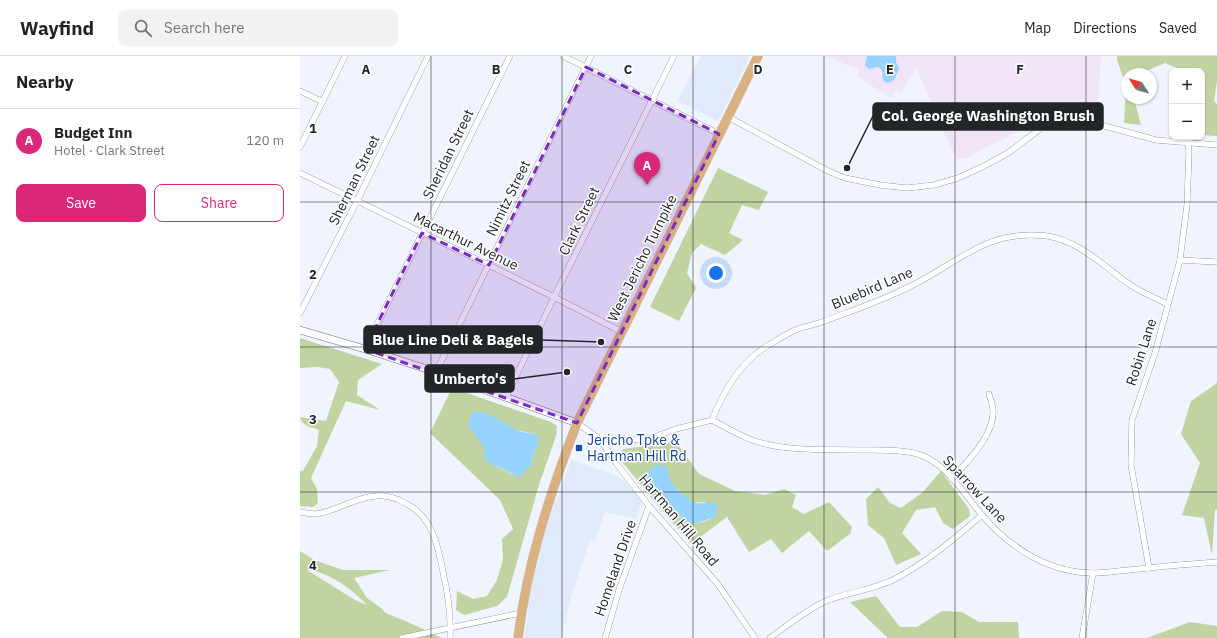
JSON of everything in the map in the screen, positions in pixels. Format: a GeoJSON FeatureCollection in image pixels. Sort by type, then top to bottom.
{"type":"FeatureCollection","features":[{"type":"Feature","properties":{"kind":"main road","name":"West Jericho Turnpike"},"geometry":{"type":"LineString","coordinates":[[518,638],[521,613],[530,568],[543,519],[560,467],[577,423],[758,56]]}},
{"type":"Feature","properties":{"kind":"street"},"geometry":{"type":"LineString","coordinates":[[300,147],[345,56]]}},
{"type":"Feature","properties":{"kind":"street","name":"Sherman Street"},"geometry":{"type":"LineString","coordinates":[[300,313],[428,56]]}},
{"type":"Feature","properties":{"kind":"street","name":"Sheridan Street"},"geometry":{"type":"LineString","coordinates":[[366,349],[510,56]]}},
{"type":"Feature","properties":{"kind":"street"},"geometry":{"type":"LineString","coordinates":[[563,56],[719,134]]}},
{"type":"Feature","properties":{"kind":"street","name":"Nimitz Street"},"geometry":{"type":"LineString","coordinates":[[436,372],[591,56]]}},
{"type":"Feature","properties":{"kind":"street","name":"Clark Street"},"geometry":{"type":"LineString","coordinates":[[506,397],[674,56]]}},
{"type":"Feature","properties":{"kind":"street"},"geometry":{"type":"LineString","coordinates":[[300,91],[323,102]]}},
{"type":"Feature","properties":{"kind":"street"},"geometry":{"type":"LineString","coordinates":[[728,117],[828,171],[845,178],[880,185],[907,188],[934,185],[958,178],[1008,153],[1052,122],[1062,120],[1097,124],[1156,140],[1217,145]]}},
{"type":"Feature","properties":{"kind":"street","name":"Robin Lane"},"geometry":{"type":"LineString","coordinates":[[1149,568],[1131,465],[1131,427],[1137,402],[1156,347],[1180,260],[1187,205],[1188,143]]}},
{"type":"Feature","properties":{"kind":"street","name":"Macarthur Avenue"},"geometry":{"type":"LineString","coordinates":[[300,173],[554,297],[622,332]]}},
{"type":"Feature","properties":{"kind":"street","name":"Bluebird Lane"},"geometry":{"type":"LineString","coordinates":[[712,420],[719,402],[737,374],[756,354],[773,342],[794,331],[857,309],[910,287],[968,253],[990,242],[1005,238],[1025,235],[1048,236],[1062,240],[1076,246],[1133,287],[1167,304]]}},
{"type":"Feature","properties":{"kind":"street"},"geometry":{"type":"LineString","coordinates":[[1180,260],[1217,262]]}},
{"type":"Feature","properties":{"kind":"street"},"geometry":{"type":"LineString","coordinates":[[300,330],[366,349],[436,372],[577,423]]}},
{"type":"Feature","properties":{"kind":"street"},"geometry":{"type":"LineString","coordinates":[[952,479],[982,443],[991,429],[994,414],[989,394]]}},
{"type":"Feature","properties":{"kind":"street"},"geometry":{"type":"LineString","coordinates":[[604,445],[614,442],[651,438],[683,427],[712,420]]}},
{"type":"Feature","properties":{"kind":"street","name":"Sparrow Lane"},"geometry":{"type":"LineString","coordinates":[[712,420],[753,440],[780,447],[899,451],[915,453],[926,457],[938,465],[952,479],[982,516],[1008,541],[1036,559],[1071,571],[1093,573],[1217,562]]}},
{"type":"Feature","properties":{"kind":"street","name":"Hartman Hill Road"},"geometry":{"type":"LineString","coordinates":[[577,423],[597,437],[604,445],[616,463],[650,506],[717,583],[755,638]]}},
{"type":"Feature","properties":{"kind":"street"},"geometry":{"type":"LineString","coordinates":[[300,512],[314,514],[327,512],[354,501],[375,496],[389,496],[413,506],[424,517],[438,544],[448,591],[451,627],[450,638]]}},
{"type":"Feature","properties":{"kind":"street","name":"Homeland Drive"},"geometry":{"type":"LineString","coordinates":[[605,638],[621,584],[650,506]]}},
{"type":"Feature","properties":{"kind":"street"},"geometry":{"type":"LineString","coordinates":[[770,638],[825,602],[877,586],[912,570],[931,557],[982,516]]}},
{"type":"Feature","properties":{"kind":"street"},"geometry":{"type":"LineString","coordinates":[[1082,638],[1093,573]]}},
{"type":"Feature","properties":{"kind":"street"},"geometry":{"type":"LineString","coordinates":[[402,638],[521,613]]}},
{"type":"Feature","properties":{"kind":"highlighted area"},"geometry":{"type":"Polygon","coordinates":[[[586,67],[719,134],[577,423],[365,349],[422,233],[489,265],[586,67]]]}},
{"type":"Feature","properties":{"kind":"shaded area"},"geometry":{"type":"Polygon","coordinates":[[[701,56],[750,56],[718,121],[678,101],[701,56]]]}},
{"type":"Feature","properties":{"kind":"shaded area"},"geometry":{"type":"Polygon","coordinates":[[[820,56],[1101,56],[1097,120],[1055,114],[967,158],[958,159],[954,155],[916,67],[901,93],[897,90],[891,98],[857,76],[858,69],[820,56]]]}},
{"type":"Feature","properties":{"kind":"shaded area"},"geometry":{"type":"Polygon","coordinates":[[[571,460],[614,475],[623,480],[642,501],[636,519],[605,512],[595,541],[590,540],[572,594],[561,638],[525,638],[530,593],[546,529],[571,460]]]}},
{"type":"Feature","properties":{"kind":"green space"},"geometry":{"type":"Polygon","coordinates":[[[1117,56],[1217,56],[1217,81],[1214,101],[1217,104],[1217,136],[1205,135],[1205,68],[1177,68],[1165,63],[1153,68],[1121,68],[1121,72],[1117,56]]]}},
{"type":"Feature","properties":{"kind":"green space"},"geometry":{"type":"Polygon","coordinates":[[[1125,104],[1136,104],[1141,125],[1124,123],[1125,104]]]}},
{"type":"Feature","properties":{"kind":"green space"},"geometry":{"type":"Polygon","coordinates":[[[718,168],[768,192],[759,210],[742,205],[729,233],[743,240],[725,255],[701,244],[692,253],[687,273],[696,288],[679,321],[650,307],[718,168]]]}},
{"type":"Feature","properties":{"kind":"green space"},"geometry":{"type":"Polygon","coordinates":[[[300,338],[382,364],[358,380],[357,395],[380,410],[346,401],[311,478],[317,489],[318,503],[313,507],[300,506],[300,471],[303,471],[317,446],[319,430],[305,425],[300,417],[326,421],[339,382],[330,369],[318,367],[300,368],[300,338]]]}},
{"type":"Feature","properties":{"kind":"green space"},"geometry":{"type":"Polygon","coordinates":[[[1217,382],[1217,509],[1215,510],[1212,555],[1204,518],[1182,515],[1200,463],[1181,434],[1191,401],[1217,382]]]}},
{"type":"Feature","properties":{"kind":"green space"},"geometry":{"type":"Polygon","coordinates":[[[452,388],[551,422],[557,426],[556,436],[539,485],[507,597],[497,606],[464,615],[456,610],[457,591],[473,599],[487,596],[497,580],[503,560],[502,539],[513,529],[500,500],[430,433],[452,388]],[[490,415],[470,418],[469,423],[485,448],[491,464],[515,476],[532,464],[533,455],[539,440],[536,434],[516,430],[490,415]]]}},
{"type":"Feature","properties":{"kind":"green space"},"geometry":{"type":"Polygon","coordinates":[[[676,442],[699,474],[735,491],[765,495],[784,489],[796,495],[792,507],[804,514],[829,502],[852,527],[850,534],[827,551],[809,531],[782,553],[771,539],[749,552],[727,517],[691,544],[618,457],[623,449],[676,442]],[[666,468],[646,488],[676,514],[688,522],[699,523],[715,517],[705,502],[694,503],[671,483],[666,468]]]}},
{"type":"Feature","properties":{"kind":"green space"},"geometry":{"type":"Polygon","coordinates":[[[941,471],[969,509],[970,516],[953,529],[943,523],[935,507],[916,510],[902,533],[921,554],[896,565],[884,538],[868,525],[866,499],[878,487],[890,503],[901,508],[923,492],[941,471]]]}},
{"type":"Feature","properties":{"kind":"green space"},"geometry":{"type":"Polygon","coordinates":[[[300,551],[314,560],[343,570],[390,570],[354,578],[367,598],[386,613],[442,638],[300,638],[300,551]],[[307,570],[355,600],[367,605],[340,582],[315,571],[307,570]]]}},
{"type":"Feature","properties":{"kind":"green space"},"geometry":{"type":"Polygon","coordinates":[[[876,596],[900,627],[917,627],[942,611],[962,612],[979,622],[1018,622],[1019,638],[888,638],[850,602],[876,596]]]}},
{"type":"Feature","properties":{"kind":"green space"},"geometry":{"type":"Polygon","coordinates":[[[1190,622],[1217,626],[1217,638],[1147,638],[1190,622]]]}},
{"type":"Feature","properties":{"kind":"water"},"geometry":{"type":"Polygon","coordinates":[[[867,56],[896,56],[896,62],[899,69],[894,80],[888,83],[883,80],[882,72],[879,67],[869,69],[866,67],[867,56]]]}},
{"type":"Feature","properties":{"kind":"water"},"geometry":{"type":"Polygon","coordinates":[[[473,412],[491,415],[519,431],[536,434],[539,440],[533,455],[532,464],[520,477],[493,465],[484,459],[485,448],[468,426],[473,412]]]}},
{"type":"Feature","properties":{"kind":"water"},"geometry":{"type":"Polygon","coordinates":[[[664,465],[666,467],[671,482],[679,492],[695,503],[715,504],[717,506],[717,510],[715,517],[694,524],[686,522],[646,488],[644,478],[654,466],[664,465]]]}},
{"type":"Feature","properties":{"kind":"place","name":"Col. George Washington Brush"},"geometry":{"type":"Point","coordinates":[847,168]}},
{"type":"Feature","properties":{"kind":"place","name":"Budget Inn"},"geometry":{"type":"Point","coordinates":[647,185]}},
{"type":"Feature","properties":{"kind":"place","name":"Blue Line Deli & Bagels"},"geometry":{"type":"Point","coordinates":[601,342]}},
{"type":"Feature","properties":{"kind":"place","name":"Umberto's"},"geometry":{"type":"Point","coordinates":[567,372]}},
{"type":"Feature","properties":{"kind":"place","name":"Jericho Tpke & Hartman Hill Rd"},"geometry":{"type":"Point","coordinates":[579,448]}}]}
